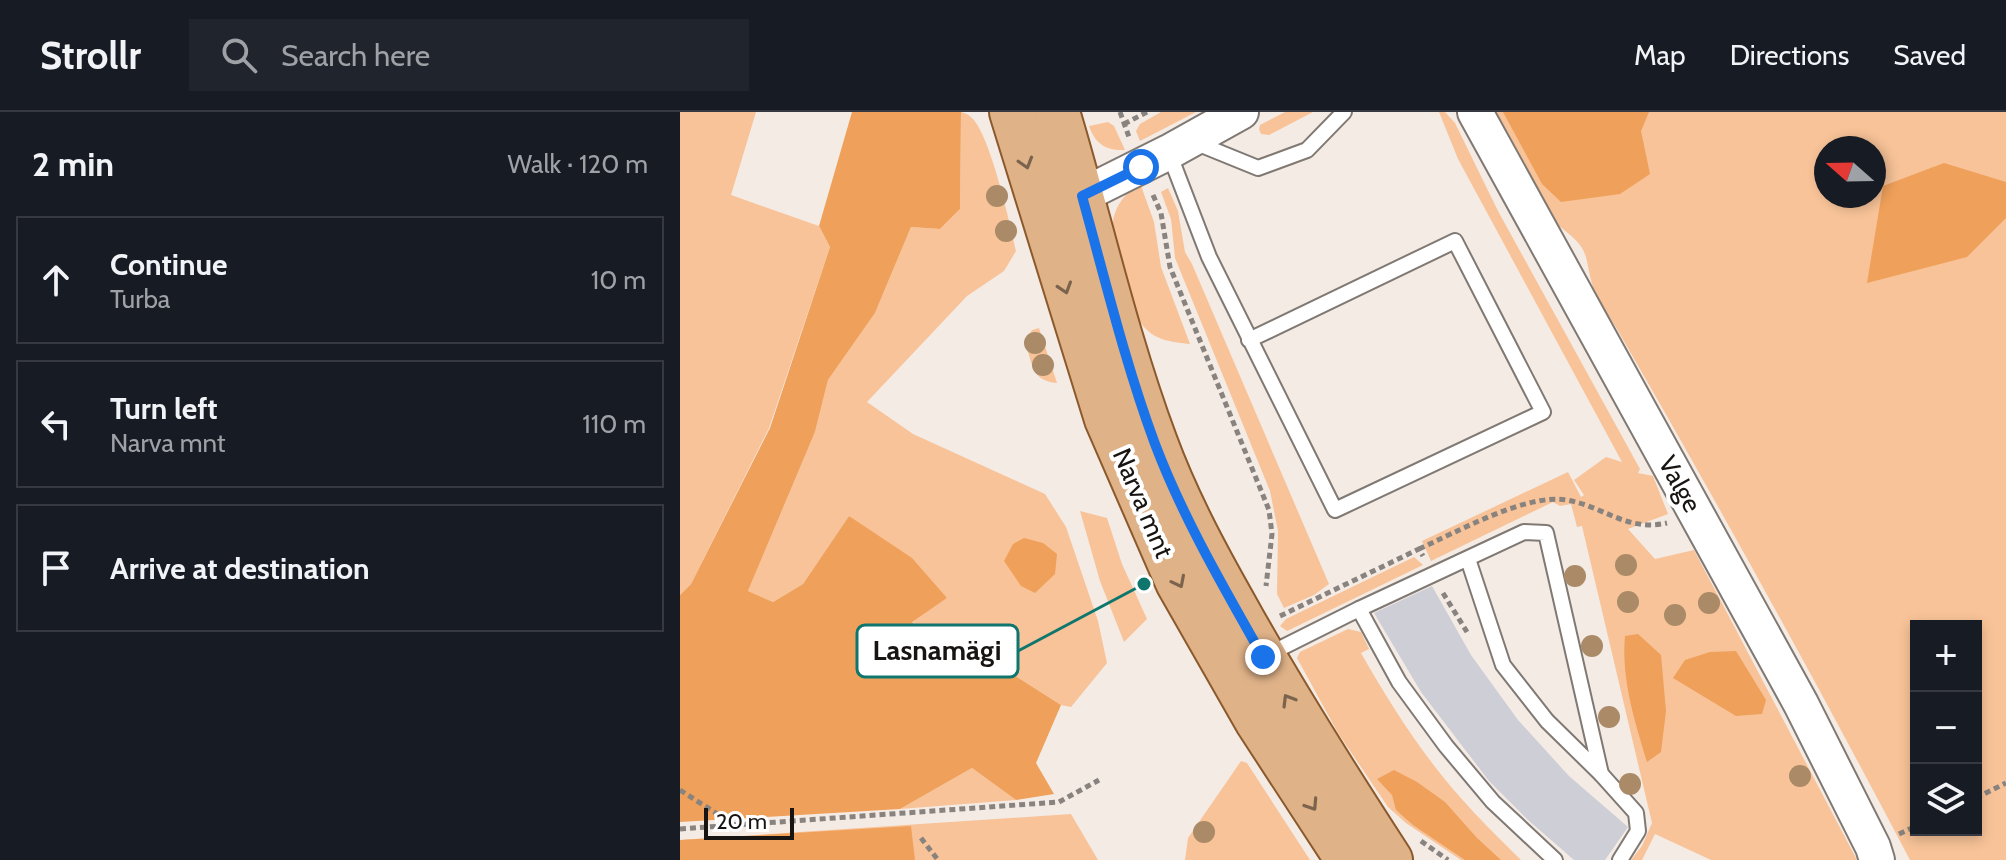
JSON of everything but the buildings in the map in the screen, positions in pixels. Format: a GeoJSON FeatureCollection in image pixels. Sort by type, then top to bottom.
{"type":"FeatureCollection","features":[{"type":"Feature","properties":{"kind":"main road","name":"Narva mnt"},"geometry":{"type":"LineString","coordinates":[[1012,112],[1107,419],[1178,582],[1258,722],[1348,860]]}},
{"type":"Feature","properties":{"kind":"main road","name":"Narva mnt"},"geometry":{"type":"LineString","coordinates":[[1057,112],[1133,378],[1156,446],[1201,546],[1263,657],[1390,860]]}},
{"type":"Feature","properties":{"kind":"street"},"geometry":{"type":"LineString","coordinates":[[1042,214],[1180,146],[1241,112]]}},
{"type":"Feature","properties":{"kind":"street","name":"Valge"},"geometry":{"type":"LineString","coordinates":[[1475,112],[1794,691],[1877,860]]}},
{"type":"Feature","properties":{"kind":"lane"},"geometry":{"type":"LineString","coordinates":[[1180,146],[1258,168],[1307,150],[1344,112]]}},
{"type":"Feature","properties":{"kind":"lane"},"geometry":{"type":"LineString","coordinates":[[1180,146],[1209,257],[1249,340],[1335,510],[1543,412],[1455,241],[1249,340]]}},
{"type":"Feature","properties":{"kind":"lane"},"geometry":{"type":"LineString","coordinates":[[1263,657],[1524,532],[1546,533],[1601,774]]}},
{"type":"Feature","properties":{"kind":"lane"},"geometry":{"type":"LineString","coordinates":[[1468,559],[1503,665],[1547,721],[1636,813],[1638,831],[1620,860]]}},
{"type":"Feature","properties":{"kind":"lane"},"geometry":{"type":"LineString","coordinates":[[1359,609],[1399,682],[1446,746],[1493,802],[1555,860]]}},
{"type":"Feature","properties":{"kind":"path"},"geometry":{"type":"LineString","coordinates":[[1124,124],[1147,112]]}},
{"type":"Feature","properties":{"kind":"path"},"geometry":{"type":"LineString","coordinates":[[1161,213],[1170,267],[1269,510],[1272,534],[1265,600]]}},
{"type":"Feature","properties":{"kind":"path"},"geometry":{"type":"LineString","coordinates":[[680,829],[1059,802],[1099,780]]}},
{"type":"Feature","properties":{"kind":"path"},"geometry":{"type":"LineString","coordinates":[[1982,795],[2006,783]]}},
{"type":"Feature","properties":{"kind":"path"},"geometry":{"type":"LineString","coordinates":[[680,790],[737,827]]}},
{"type":"Feature","properties":{"kind":"path"},"geometry":{"type":"LineString","coordinates":[[921,838],[938,860]]}},
{"type":"Feature","properties":{"kind":"shaded area"},"geometry":{"type":"Polygon","coordinates":[[[680,112],[756,112],[731,195],[819,226],[830,247],[769,428],[691,584],[680,595],[680,112]]]}},
{"type":"Feature","properties":{"kind":"shaded area"},"geometry":{"type":"Polygon","coordinates":[[[852,112],[961,112],[960,209],[940,229],[911,227],[875,313],[828,380],[815,432],[748,591],[773,602],[803,584],[849,516],[912,558],[947,598],[912,622],[921,630],[981,641],[1017,677],[1061,705],[1036,763],[1054,794],[1016,800],[972,768],[900,809],[680,822],[680,595],[691,584],[770,428],[830,247],[819,226],[852,112]]]}},
{"type":"Feature","properties":{"kind":"shaded area"},"geometry":{"type":"Polygon","coordinates":[[[961,112],[972,118],[986,142],[1016,251],[1004,271],[967,296],[867,402],[913,434],[1045,494],[1066,527],[1098,621],[1107,663],[1071,707],[1061,705],[1017,677],[981,641],[921,630],[912,621],[947,598],[849,516],[803,584],[773,602],[748,591],[815,432],[828,380],[875,313],[911,227],[940,229],[960,209],[961,112]]]}},
{"type":"Feature","properties":{"kind":"shaded area"},"geometry":{"type":"Polygon","coordinates":[[[1161,112],[1196,112],[1140,141],[1136,131],[1140,124],[1161,112]]]}},
{"type":"Feature","properties":{"kind":"shaded area"},"geometry":{"type":"Polygon","coordinates":[[[1285,112],[1313,112],[1269,135],[1261,134],[1260,125],[1285,112]]]}},
{"type":"Feature","properties":{"kind":"shaded area"},"geometry":{"type":"Polygon","coordinates":[[[1439,112],[1445,112],[1455,123],[1498,211],[1640,469],[1638,473],[1653,476],[1668,514],[1628,529],[1655,559],[1694,550],[1857,860],[1711,860],[1655,834],[1642,860],[1631,860],[1642,846],[1652,823],[1582,526],[1577,527],[1571,504],[1560,506],[1553,502],[1431,561],[1422,541],[1568,472],[1581,497],[1584,495],[1574,480],[1606,457],[1622,462],[1458,159],[1439,112]]]}},
{"type":"Feature","properties":{"kind":"shaded area"},"geometry":{"type":"Polygon","coordinates":[[[1494,112],[2006,112],[2006,860],[1910,860],[1729,527],[1597,298],[1585,253],[1559,226],[1494,112]]]}},
{"type":"Feature","properties":{"kind":"shaded area"},"geometry":{"type":"Polygon","coordinates":[[[1503,112],[1649,112],[1641,131],[1650,174],[1620,194],[1561,202],[1542,184],[1503,112]]]}},
{"type":"Feature","properties":{"kind":"shaded area"},"geometry":{"type":"Polygon","coordinates":[[[1108,122],[1114,126],[1125,150],[1106,147],[1094,137],[1089,126],[1108,122]]]}},
{"type":"Feature","properties":{"kind":"shaded area"},"geometry":{"type":"Polygon","coordinates":[[[1944,163],[2006,182],[2006,218],[1967,257],[1867,283],[1879,208],[1886,208],[1886,185],[1944,163]]]}},
{"type":"Feature","properties":{"kind":"shaded area"},"geometry":{"type":"Polygon","coordinates":[[[1140,183],[1154,222],[1161,267],[1190,344],[1166,340],[1145,328],[1127,291],[1114,240],[1114,216],[1124,197],[1140,183]]]}},
{"type":"Feature","properties":{"kind":"shaded area"},"geometry":{"type":"Polygon","coordinates":[[[1168,188],[1178,211],[1185,252],[1329,584],[1314,595],[1284,608],[1277,594],[1278,531],[1270,491],[1175,258],[1171,219],[1161,192],[1168,188]]]}},
{"type":"Feature","properties":{"kind":"shaded area"},"geometry":{"type":"Polygon","coordinates":[[[1039,328],[1057,383],[1048,382],[1038,375],[1025,343],[1032,330],[1039,328]]]}},
{"type":"Feature","properties":{"kind":"shaded area"},"geometry":{"type":"Polygon","coordinates":[[[1080,511],[1107,518],[1122,564],[1147,619],[1124,642],[1100,581],[1080,511]]]}},
{"type":"Feature","properties":{"kind":"shaded area"},"geometry":{"type":"Polygon","coordinates":[[[1024,538],[1043,543],[1057,554],[1055,574],[1035,593],[1021,586],[1004,561],[1013,544],[1024,538]]]}},
{"type":"Feature","properties":{"kind":"shaded area"},"geometry":{"type":"Polygon","coordinates":[[[1414,557],[1423,565],[1287,631],[1280,626],[1286,619],[1414,557]]]}},
{"type":"Feature","properties":{"kind":"shaded area"},"geometry":{"type":"Polygon","coordinates":[[[1348,629],[1361,632],[1369,649],[1361,653],[1419,746],[1467,805],[1521,860],[1461,860],[1388,807],[1338,733],[1297,658],[1300,652],[1348,629]]]}},
{"type":"Feature","properties":{"kind":"shaded area"},"geometry":{"type":"Polygon","coordinates":[[[1638,634],[1661,655],[1666,711],[1661,752],[1647,762],[1630,700],[1625,668],[1625,636],[1638,634]]]}},
{"type":"Feature","properties":{"kind":"shaded area"},"geometry":{"type":"Polygon","coordinates":[[[1736,651],[1766,700],[1762,714],[1736,716],[1673,678],[1685,660],[1710,652],[1736,651]]]}},
{"type":"Feature","properties":{"kind":"shaded area"},"geometry":{"type":"Polygon","coordinates":[[[1241,761],[1247,763],[1310,860],[1185,860],[1188,838],[1241,761]]]}},
{"type":"Feature","properties":{"kind":"shaded area"},"geometry":{"type":"Polygon","coordinates":[[[972,768],[1016,800],[900,809],[972,768]]]}},
{"type":"Feature","properties":{"kind":"shaded area"},"geometry":{"type":"Polygon","coordinates":[[[1394,770],[1445,802],[1501,860],[1465,860],[1413,825],[1396,810],[1392,795],[1377,779],[1394,770]]]}},
{"type":"Feature","properties":{"kind":"shaded area"},"geometry":{"type":"Polygon","coordinates":[[[1071,814],[1098,860],[680,860],[680,840],[1071,814]]]}},
{"type":"Feature","properties":{"kind":"shaded area"},"geometry":{"type":"Polygon","coordinates":[[[911,826],[915,860],[680,860],[680,840],[911,826]]]}},
{"type":"Feature","properties":{"kind":"place","name":"Lasnamägi"},"geometry":{"type":"Point","coordinates":[1144,584]}},
{"type":"Feature","properties":{"kind":"route"},"geometry":{"type":"LineString","coordinates":[[1141,167],[1082,196],[1133,378],[1156,446],[1201,546],[1263,657]]}}]}
